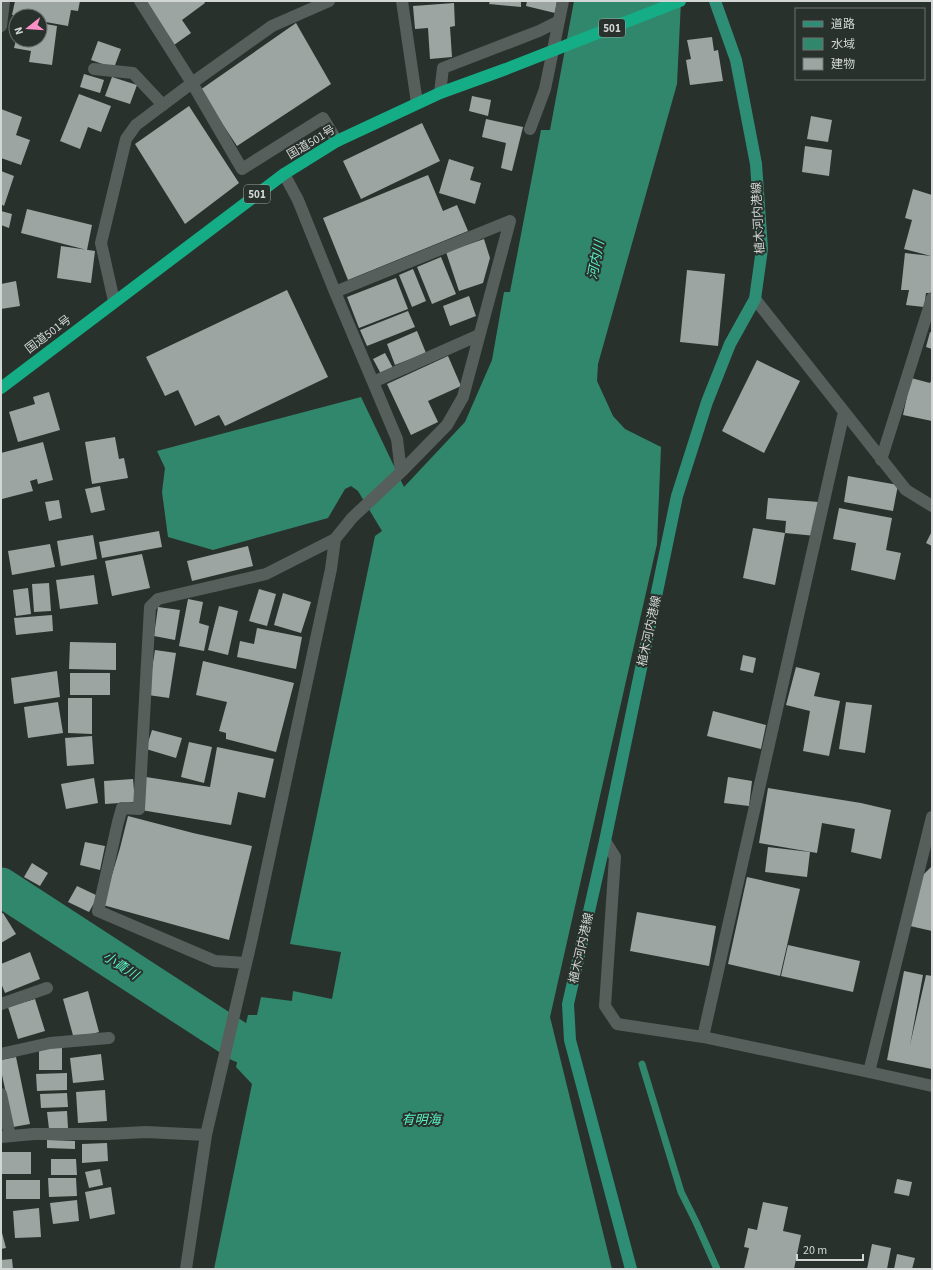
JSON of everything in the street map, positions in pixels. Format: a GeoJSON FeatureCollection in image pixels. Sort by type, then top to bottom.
{"type":"FeatureCollection","features":[{"type":"Feature","properties":{"kind":"highway","name":"国道501号"},"geometry":{"type":"LineString","coordinates":[[1,388],[114,301],[284,174],[337,141],[440,93],[680,1]]}},
{"type":"Feature","properties":{"kind":"main road","name":"植木河内港線"},"geometry":{"type":"LineString","coordinates":[[631,1269],[570,1040],[568,1004],[605,841],[677,496],[706,402],[730,344],[755,299],[762,249],[756,164],[736,60],[716,1]]}},
{"type":"Feature","properties":{"kind":"street"},"geometry":{"type":"LineString","coordinates":[[1,26],[4,1]]}},
{"type":"Feature","properties":{"kind":"street"},"geometry":{"type":"LineString","coordinates":[[140,1],[192,83],[242,169],[323,118],[337,141]]}},
{"type":"Feature","properties":{"kind":"street"},"geometry":{"type":"LineString","coordinates":[[402,1],[417,103]]}},
{"type":"Feature","properties":{"kind":"street"},"geometry":{"type":"LineString","coordinates":[[530,129],[545,89],[563,1]]}},
{"type":"Feature","properties":{"kind":"street"},"geometry":{"type":"LineString","coordinates":[[114,301],[101,243],[126,139],[136,125],[272,26],[325,2]]}},
{"type":"Feature","properties":{"kind":"street"},"geometry":{"type":"LineString","coordinates":[[440,93],[443,68],[539,31],[559,21]]}},
{"type":"Feature","properties":{"kind":"street"},"geometry":{"type":"LineString","coordinates":[[94,69],[133,73],[163,105]]}},
{"type":"Feature","properties":{"kind":"street"},"geometry":{"type":"LineString","coordinates":[[284,174],[298,200],[397,439],[401,472]]}},
{"type":"Feature","properties":{"kind":"street"},"geometry":{"type":"LineString","coordinates":[[246,963],[215,961],[98,911],[122,808],[139,809],[150,607],[158,599],[266,574],[335,539],[352,518],[401,472],[447,425],[463,397],[510,221],[335,292]]}},
{"type":"Feature","properties":{"kind":"street"},"geometry":{"type":"LineString","coordinates":[[881,460],[932,298]]}},
{"type":"Feature","properties":{"kind":"street"},"geometry":{"type":"LineString","coordinates":[[755,299],[906,490],[932,506]]}},
{"type":"Feature","properties":{"kind":"street"},"geometry":{"type":"LineString","coordinates":[[373,382],[479,336]]}},
{"type":"Feature","properties":{"kind":"street"},"geometry":{"type":"LineString","coordinates":[[703,1037],[844,412]]}},
{"type":"Feature","properties":{"kind":"street"},"geometry":{"type":"LineString","coordinates":[[186,1269],[206,1136],[246,963],[331,569],[335,539]]}},
{"type":"Feature","properties":{"kind":"street"},"geometry":{"type":"LineString","coordinates":[[869,1072],[932,817]]}},
{"type":"Feature","properties":{"kind":"street"},"geometry":{"type":"LineString","coordinates":[[605,841],[615,857],[605,1006],[617,1024],[703,1037],[932,1086]]}},
{"type":"Feature","properties":{"kind":"street"},"geometry":{"type":"LineString","coordinates":[[1,1004],[47,988]]}},
{"type":"Feature","properties":{"kind":"street"},"geometry":{"type":"LineString","coordinates":[[1,1054],[50,1043],[109,1038]]}},
{"type":"Feature","properties":{"kind":"street"},"geometry":{"type":"LineString","coordinates":[[1,1094],[5,1136],[146,1132],[206,1136]]}},
{"type":"Feature","properties":{"kind":"water","name":"有明海"},"geometry":{"type":"Polygon","coordinates":[[[574,1],[681,1],[677,84],[598,364],[597,381],[613,416],[625,429],[661,447],[657,544],[550,1017],[612,1269],[214,1269],[252,1084],[236,1067],[248,1015],[257,1015],[261,997],[292,1001],[293,991],[332,999],[341,952],[290,944],[375,536],[382,531],[358,491],[351,486],[345,489],[328,518],[213,550],[168,537],[162,492],[165,468],[157,451],[361,397],[404,487],[465,422],[492,360],[504,292],[510,292],[541,130],[550,130],[574,1]]]}},
{"type":"Feature","properties":{"kind":"building"},"geometry":{"type":"Polygon","coordinates":[[[15,1],[80,1],[78,11],[71,10],[68,26],[48,22],[48,8],[14,8],[15,1]]]}},
{"type":"Feature","properties":{"kind":"building"},"geometry":{"type":"Polygon","coordinates":[[[145,1],[204,1],[205,3],[182,20],[191,33],[174,45],[145,1]]]}},
{"type":"Feature","properties":{"kind":"building"},"geometry":{"type":"Polygon","coordinates":[[[490,1],[521,1],[521,7],[489,4],[490,1]]]}},
{"type":"Feature","properties":{"kind":"building"},"geometry":{"type":"Polygon","coordinates":[[[527,1],[557,1],[555,13],[526,6],[527,1]]]}},
{"type":"Feature","properties":{"kind":"building"},"geometry":{"type":"Polygon","coordinates":[[[454,3],[455,26],[450,27],[452,57],[430,59],[428,28],[415,29],[413,6],[454,3]]]}},
{"type":"Feature","properties":{"kind":"building"},"geometry":{"type":"Polygon","coordinates":[[[296,23],[331,84],[237,146],[200,90],[296,23]]]}},
{"type":"Feature","properties":{"kind":"building"},"geometry":{"type":"Polygon","coordinates":[[[48,24],[57,26],[52,65],[29,62],[31,51],[14,48],[48,48],[48,24]]]}},
{"type":"Feature","properties":{"kind":"building"},"geometry":{"type":"Polygon","coordinates":[[[712,37],[714,51],[718,50],[723,81],[690,85],[686,60],[691,59],[687,40],[712,37]]]}},
{"type":"Feature","properties":{"kind":"building"},"geometry":{"type":"Polygon","coordinates":[[[98,41],[121,49],[114,68],[91,60],[98,41]]]}},
{"type":"Feature","properties":{"kind":"building"},"geometry":{"type":"Polygon","coordinates":[[[84,74],[104,80],[100,93],[80,87],[84,74]]]}},
{"type":"Feature","properties":{"kind":"building"},"geometry":{"type":"Polygon","coordinates":[[[112,77],[137,85],[130,104],[105,96],[112,77]]]}},
{"type":"Feature","properties":{"kind":"building"},"geometry":{"type":"Polygon","coordinates":[[[79,94],[111,106],[101,132],[88,127],[80,149],[60,141],[79,94]]]}},
{"type":"Feature","properties":{"kind":"building"},"geometry":{"type":"Polygon","coordinates":[[[472,96],[491,100],[488,116],[469,111],[472,96]]]}},
{"type":"Feature","properties":{"kind":"building"},"geometry":{"type":"Polygon","coordinates":[[[189,106],[239,183],[185,224],[135,144],[189,106]]]}},
{"type":"Feature","properties":{"kind":"building"},"geometry":{"type":"Polygon","coordinates":[[[1,109],[22,117],[16,135],[30,140],[21,165],[1,158],[1,109]]]}},
{"type":"Feature","properties":{"kind":"building"},"geometry":{"type":"Polygon","coordinates":[[[811,116],[832,120],[828,142],[807,139],[811,116]]]}},
{"type":"Feature","properties":{"kind":"building"},"geometry":{"type":"Polygon","coordinates":[[[486,119],[523,127],[512,171],[501,168],[506,143],[482,137],[486,119]]]}},
{"type":"Feature","properties":{"kind":"building"},"geometry":{"type":"Polygon","coordinates":[[[422,123],[440,161],[361,199],[343,161],[422,123]]]}},
{"type":"Feature","properties":{"kind":"building"},"geometry":{"type":"Polygon","coordinates":[[[805,146],[832,150],[829,176],[802,172],[805,146]]]}},
{"type":"Feature","properties":{"kind":"building"},"geometry":{"type":"Polygon","coordinates":[[[449,159],[474,167],[470,180],[481,183],[475,204],[439,193],[449,159]]]}},
{"type":"Feature","properties":{"kind":"building"},"geometry":{"type":"Polygon","coordinates":[[[1,171],[14,176],[4,206],[1,204],[1,171]]]}},
{"type":"Feature","properties":{"kind":"building"},"geometry":{"type":"Polygon","coordinates":[[[428,175],[443,211],[457,205],[468,231],[348,280],[323,218],[428,175]]]}},
{"type":"Feature","properties":{"kind":"building"},"geometry":{"type":"Polygon","coordinates":[[[913,189],[932,195],[932,293],[926,293],[924,307],[906,305],[909,290],[901,290],[905,253],[931,256],[904,249],[912,220],[905,218],[913,189]]]}},
{"type":"Feature","properties":{"kind":"building"},"geometry":{"type":"Polygon","coordinates":[[[27,209],[92,225],[87,250],[21,233],[27,209]]]}},
{"type":"Feature","properties":{"kind":"building"},"geometry":{"type":"Polygon","coordinates":[[[1,211],[12,214],[9,228],[1,225],[1,211]]]}},
{"type":"Feature","properties":{"kind":"building"},"geometry":{"type":"Polygon","coordinates":[[[484,239],[490,258],[483,283],[459,291],[446,252],[484,239]]]}},
{"type":"Feature","properties":{"kind":"building"},"geometry":{"type":"Polygon","coordinates":[[[61,246],[95,251],[91,283],[57,278],[61,246]]]}},
{"type":"Feature","properties":{"kind":"building"},"geometry":{"type":"Polygon","coordinates":[[[441,257],[456,294],[432,304],[417,267],[441,257]]]}},
{"type":"Feature","properties":{"kind":"building"},"geometry":{"type":"Polygon","coordinates":[[[413,269],[426,301],[412,307],[399,275],[413,269]]]}},
{"type":"Feature","properties":{"kind":"building"},"geometry":{"type":"Polygon","coordinates":[[[687,270],[725,274],[718,346],[680,342],[687,270]]]}},
{"type":"Feature","properties":{"kind":"building"},"geometry":{"type":"Polygon","coordinates":[[[396,278],[408,309],[359,328],[347,297],[396,278]]]}},
{"type":"Feature","properties":{"kind":"building"},"geometry":{"type":"Polygon","coordinates":[[[16,281],[20,306],[1,309],[1,284],[16,281]]]}},
{"type":"Feature","properties":{"kind":"building"},"geometry":{"type":"Polygon","coordinates":[[[287,290],[328,377],[225,426],[219,415],[195,426],[178,390],[165,396],[146,357],[287,290]]]}},
{"type":"Feature","properties":{"kind":"building"},"geometry":{"type":"Polygon","coordinates":[[[469,296],[476,316],[450,326],[443,306],[469,296]]]}},
{"type":"Feature","properties":{"kind":"building"},"geometry":{"type":"Polygon","coordinates":[[[408,311],[415,327],[367,346],[360,330],[408,311]]]}},
{"type":"Feature","properties":{"kind":"building"},"geometry":{"type":"Polygon","coordinates":[[[417,331],[426,353],[395,365],[387,344],[417,331]]]}},
{"type":"Feature","properties":{"kind":"building"},"geometry":{"type":"Polygon","coordinates":[[[930,332],[932,333],[932,349],[926,347],[930,332]]]}},
{"type":"Feature","properties":{"kind":"building"},"geometry":{"type":"Polygon","coordinates":[[[385,353],[393,368],[381,374],[373,359],[385,353]]]}},
{"type":"Feature","properties":{"kind":"building"},"geometry":{"type":"Polygon","coordinates":[[[448,356],[461,386],[428,401],[438,422],[411,435],[387,384],[448,356]]]}},
{"type":"Feature","properties":{"kind":"building"},"geometry":{"type":"Polygon","coordinates":[[[757,360],[800,381],[764,453],[722,431],[757,360]]]}},
{"type":"Feature","properties":{"kind":"building"},"geometry":{"type":"Polygon","coordinates":[[[911,378],[930,383],[932,379],[932,421],[903,415],[911,378]]]}},
{"type":"Feature","properties":{"kind":"building"},"geometry":{"type":"Polygon","coordinates":[[[49,392],[60,430],[18,442],[9,412],[35,404],[33,397],[49,392]]]}},
{"type":"Feature","properties":{"kind":"building"},"geometry":{"type":"Polygon","coordinates":[[[115,437],[119,459],[124,458],[128,478],[92,484],[85,442],[115,437]]]}},
{"type":"Feature","properties":{"kind":"building"},"geometry":{"type":"Polygon","coordinates":[[[43,442],[53,480],[38,484],[37,479],[30,481],[33,491],[2,499],[1,453],[43,442]]]}},
{"type":"Feature","properties":{"kind":"building"},"geometry":{"type":"Polygon","coordinates":[[[848,476],[898,485],[893,511],[844,502],[848,476]]]}},
{"type":"Feature","properties":{"kind":"building"},"geometry":{"type":"Polygon","coordinates":[[[100,486],[105,510],[91,513],[85,489],[100,486]]]}},
{"type":"Feature","properties":{"kind":"building"},"geometry":{"type":"Polygon","coordinates":[[[768,498],[819,502],[816,536],[785,533],[786,521],[766,519],[768,498]]]}},
{"type":"Feature","properties":{"kind":"building"},"geometry":{"type":"Polygon","coordinates":[[[59,500],[62,518],[49,521],[45,502],[59,500]]]}},
{"type":"Feature","properties":{"kind":"building"},"geometry":{"type":"Polygon","coordinates":[[[839,508],[892,518],[886,550],[901,553],[895,580],[851,570],[856,543],[833,539],[839,508]]]}},
{"type":"Feature","properties":{"kind":"building"},"geometry":{"type":"Polygon","coordinates":[[[753,528],[785,533],[775,585],[743,578],[753,528]]]}},
{"type":"Feature","properties":{"kind":"building"},"geometry":{"type":"Polygon","coordinates":[[[159,531],[162,547],[102,558],[99,542],[159,531]]]}},
{"type":"Feature","properties":{"kind":"building"},"geometry":{"type":"Polygon","coordinates":[[[932,531],[932,546],[926,543],[932,531]]]}},
{"type":"Feature","properties":{"kind":"building"},"geometry":{"type":"Polygon","coordinates":[[[93,535],[97,559],[61,566],[57,541],[93,535]]]}},
{"type":"Feature","properties":{"kind":"building"},"geometry":{"type":"Polygon","coordinates":[[[50,544],[55,567],[12,575],[8,551],[50,544]]]}},
{"type":"Feature","properties":{"kind":"building"},"geometry":{"type":"Polygon","coordinates":[[[248,546],[253,566],[192,581],[187,561],[248,546]]]}},
{"type":"Feature","properties":{"kind":"building"},"geometry":{"type":"Polygon","coordinates":[[[142,554],[150,588],[112,596],[105,561],[142,554]]]}},
{"type":"Feature","properties":{"kind":"building"},"geometry":{"type":"Polygon","coordinates":[[[94,575],[98,604],[60,609],[56,580],[94,575]]]}},
{"type":"Feature","properties":{"kind":"building"},"geometry":{"type":"Polygon","coordinates":[[[49,583],[51,611],[34,612],[32,584],[49,583]]]}},
{"type":"Feature","properties":{"kind":"building"},"geometry":{"type":"Polygon","coordinates":[[[28,588],[31,614],[16,616],[13,590],[28,588]]]}},
{"type":"Feature","properties":{"kind":"building"},"geometry":{"type":"Polygon","coordinates":[[[259,589],[276,594],[267,626],[249,621],[259,589]]]}},
{"type":"Feature","properties":{"kind":"building"},"geometry":{"type":"Polygon","coordinates":[[[283,593],[311,602],[301,633],[274,625],[283,593]]]}},
{"type":"Feature","properties":{"kind":"building"},"geometry":{"type":"Polygon","coordinates":[[[188,599],[203,602],[199,623],[209,626],[204,651],[179,646],[188,599]]]}},
{"type":"Feature","properties":{"kind":"building"},"geometry":{"type":"Polygon","coordinates":[[[219,606],[238,611],[228,655],[208,650],[219,606]]]}},
{"type":"Feature","properties":{"kind":"building"},"geometry":{"type":"Polygon","coordinates":[[[158,607],[180,610],[175,640],[154,636],[158,607]]]}},
{"type":"Feature","properties":{"kind":"building"},"geometry":{"type":"Polygon","coordinates":[[[52,615],[53,631],[16,635],[14,618],[52,615]]]}},
{"type":"Feature","properties":{"kind":"building"},"geometry":{"type":"Polygon","coordinates":[[[257,628],[302,637],[296,669],[237,657],[240,641],[254,644],[257,628]]]}},
{"type":"Feature","properties":{"kind":"building"},"geometry":{"type":"Polygon","coordinates":[[[70,642],[116,643],[116,670],[69,669],[70,642]]]}},
{"type":"Feature","properties":{"kind":"building"},"geometry":{"type":"Polygon","coordinates":[[[155,650],[176,653],[169,698],[148,695],[155,650]]]}},
{"type":"Feature","properties":{"kind":"building"},"geometry":{"type":"Polygon","coordinates":[[[743,655],[756,658],[753,673],[740,670],[743,655]]]}},
{"type":"Feature","properties":{"kind":"building"},"geometry":{"type":"Polygon","coordinates":[[[203,661],[294,683],[276,752],[226,739],[226,733],[219,731],[227,702],[196,695],[203,661]]]}},
{"type":"Feature","properties":{"kind":"building"},"geometry":{"type":"Polygon","coordinates":[[[796,667],[820,673],[814,696],[840,701],[829,756],[803,751],[810,711],[786,705],[796,667]]]}},
{"type":"Feature","properties":{"kind":"building"},"geometry":{"type":"Polygon","coordinates":[[[57,671],[60,697],[14,704],[11,678],[57,671]]]}},
{"type":"Feature","properties":{"kind":"building"},"geometry":{"type":"Polygon","coordinates":[[[70,673],[110,673],[110,695],[70,695],[70,673]]]}},
{"type":"Feature","properties":{"kind":"building"},"geometry":{"type":"Polygon","coordinates":[[[68,698],[92,698],[92,734],[68,733],[68,698]]]}},
{"type":"Feature","properties":{"kind":"building"},"geometry":{"type":"Polygon","coordinates":[[[58,702],[63,733],[28,738],[24,707],[58,702]]]}},
{"type":"Feature","properties":{"kind":"building"},"geometry":{"type":"Polygon","coordinates":[[[846,702],[872,705],[865,753],[839,749],[846,702]]]}},
{"type":"Feature","properties":{"kind":"building"},"geometry":{"type":"Polygon","coordinates":[[[713,711],[766,725],[761,749],[707,736],[713,711]]]}},
{"type":"Feature","properties":{"kind":"building"},"geometry":{"type":"Polygon","coordinates":[[[152,730],[182,738],[176,758],[146,749],[152,730]]]}},
{"type":"Feature","properties":{"kind":"building"},"geometry":{"type":"Polygon","coordinates":[[[92,736],[94,764],[67,766],[65,738],[92,736]]]}},
{"type":"Feature","properties":{"kind":"building"},"geometry":{"type":"Polygon","coordinates":[[[189,742],[212,747],[204,783],[181,777],[189,742]]]}},
{"type":"Feature","properties":{"kind":"building"},"geometry":{"type":"Polygon","coordinates":[[[217,747],[274,759],[265,798],[238,792],[231,825],[141,810],[146,777],[210,787],[217,747]]]}},
{"type":"Feature","properties":{"kind":"building"},"geometry":{"type":"Polygon","coordinates":[[[728,777],[752,781],[749,806],[724,803],[728,777]]]}},
{"type":"Feature","properties":{"kind":"building"},"geometry":{"type":"Polygon","coordinates":[[[94,778],[98,803],[66,809],[61,784],[94,778]]]}},
{"type":"Feature","properties":{"kind":"building"},"geometry":{"type":"Polygon","coordinates":[[[133,779],[135,802],[105,804],[104,781],[133,779]]]}},
{"type":"Feature","properties":{"kind":"building"},"geometry":{"type":"Polygon","coordinates":[[[768,788],[861,803],[891,810],[881,859],[851,852],[855,829],[822,823],[817,853],[759,843],[768,788]]]}},
{"type":"Feature","properties":{"kind":"building"},"geometry":{"type":"Polygon","coordinates":[[[128,816],[193,833],[252,846],[229,940],[103,905],[128,816]]]}},
{"type":"Feature","properties":{"kind":"building"},"geometry":{"type":"Polygon","coordinates":[[[85,842],[105,846],[100,870],[80,865],[85,842]]]}},
{"type":"Feature","properties":{"kind":"building"},"geometry":{"type":"Polygon","coordinates":[[[768,847],[810,852],[807,877],[765,872],[768,847]]]}},
{"type":"Feature","properties":{"kind":"building"},"geometry":{"type":"Polygon","coordinates":[[[32,863],[48,873],[40,886],[24,877],[32,863]]]}},
{"type":"Feature","properties":{"kind":"building"},"geometry":{"type":"Polygon","coordinates":[[[932,866],[932,931],[910,926],[921,877],[932,866]]]}},
{"type":"Feature","properties":{"kind":"building"},"geometry":{"type":"Polygon","coordinates":[[[747,877],[800,889],[780,976],[728,964],[747,877]]]}},
{"type":"Feature","properties":{"kind":"building"},"geometry":{"type":"Polygon","coordinates":[[[77,886],[98,896],[89,912],[68,902],[77,886]]]}},
{"type":"Feature","properties":{"kind":"building"},"geometry":{"type":"Polygon","coordinates":[[[637,912],[716,926],[709,966],[630,951],[637,912]]]}},
{"type":"Feature","properties":{"kind":"building"},"geometry":{"type":"Polygon","coordinates":[[[3,913],[16,934],[1,943],[1,914],[3,913]]]}},
{"type":"Feature","properties":{"kind":"building"},"geometry":{"type":"Polygon","coordinates":[[[788,945],[860,961],[853,992],[781,976],[788,945]]]}},
{"type":"Feature","properties":{"kind":"building"},"geometry":{"type":"Polygon","coordinates":[[[30,952],[40,979],[5,993],[1,983],[1,964],[30,952]]]}},
{"type":"Feature","properties":{"kind":"building"},"geometry":{"type":"Polygon","coordinates":[[[904,971],[923,975],[910,1045],[926,975],[932,976],[932,1069],[887,1060],[904,971]]]}},
{"type":"Feature","properties":{"kind":"building"},"geometry":{"type":"Polygon","coordinates":[[[88,991],[99,1032],[74,1039],[63,999],[88,991]]]}},
{"type":"Feature","properties":{"kind":"building"},"geometry":{"type":"Polygon","coordinates":[[[35,999],[45,1031],[18,1039],[8,1007],[35,999]]]}},
{"type":"Feature","properties":{"kind":"building"},"geometry":{"type":"Polygon","coordinates":[[[39,1048],[62,1048],[62,1070],[39,1070],[39,1048]]]}},
{"type":"Feature","properties":{"kind":"building"},"geometry":{"type":"Polygon","coordinates":[[[101,1054],[104,1080],[73,1083],[70,1058],[101,1054]]]}},
{"type":"Feature","properties":{"kind":"building"},"geometry":{"type":"Polygon","coordinates":[[[16,1057],[30,1124],[13,1127],[1,1070],[1,1060],[16,1057]]]}},
{"type":"Feature","properties":{"kind":"building"},"geometry":{"type":"Polygon","coordinates":[[[67,1073],[67,1090],[37,1091],[36,1074],[67,1073]]]}},
{"type":"Feature","properties":{"kind":"building"},"geometry":{"type":"Polygon","coordinates":[[[105,1090],[107,1121],[78,1123],[76,1092],[105,1090]]]}},
{"type":"Feature","properties":{"kind":"building"},"geometry":{"type":"Polygon","coordinates":[[[67,1093],[68,1107],[41,1108],[40,1094],[67,1093]]]}},
{"type":"Feature","properties":{"kind":"building"},"geometry":{"type":"Polygon","coordinates":[[[67,1111],[68,1128],[49,1129],[47,1112],[67,1111]]]}},
{"type":"Feature","properties":{"kind":"building"},"geometry":{"type":"Polygon","coordinates":[[[47,1140],[75,1141],[75,1149],[47,1148],[47,1140]]]}},
{"type":"Feature","properties":{"kind":"building"},"geometry":{"type":"Polygon","coordinates":[[[107,1143],[108,1161],[82,1163],[82,1144],[107,1143]]]}},
{"type":"Feature","properties":{"kind":"building"},"geometry":{"type":"Polygon","coordinates":[[[2,1152],[31,1152],[31,1174],[2,1174],[2,1152]]]}},
{"type":"Feature","properties":{"kind":"building"},"geometry":{"type":"Polygon","coordinates":[[[51,1159],[76,1159],[77,1175],[51,1175],[51,1159]]]}},
{"type":"Feature","properties":{"kind":"building"},"geometry":{"type":"Polygon","coordinates":[[[100,1169],[103,1185],[89,1188],[85,1172],[100,1169]]]}},
{"type":"Feature","properties":{"kind":"building"},"geometry":{"type":"Polygon","coordinates":[[[48,1178],[76,1178],[77,1196],[49,1197],[48,1178]]]}},
{"type":"Feature","properties":{"kind":"building"},"geometry":{"type":"Polygon","coordinates":[[[897,1179],[912,1182],[909,1196],[894,1193],[897,1179]]]}},
{"type":"Feature","properties":{"kind":"building"},"geometry":{"type":"Polygon","coordinates":[[[6,1180],[40,1180],[40,1199],[6,1199],[6,1180]]]}},
{"type":"Feature","properties":{"kind":"building"},"geometry":{"type":"Polygon","coordinates":[[[111,1187],[115,1214],[90,1219],[85,1192],[111,1187]]]}},
{"type":"Feature","properties":{"kind":"building"},"geometry":{"type":"Polygon","coordinates":[[[77,1200],[79,1221],[53,1224],[50,1203],[77,1200]]]}},
{"type":"Feature","properties":{"kind":"building"},"geometry":{"type":"Polygon","coordinates":[[[763,1202],[788,1207],[783,1231],[801,1235],[794,1269],[744,1269],[749,1248],[744,1247],[748,1228],[757,1230],[763,1202]]]}},
{"type":"Feature","properties":{"kind":"building"},"geometry":{"type":"Polygon","coordinates":[[[39,1208],[41,1237],[15,1238],[13,1211],[39,1208]]]}},
{"type":"Feature","properties":{"kind":"building"},"geometry":{"type":"Polygon","coordinates":[[[1,1229],[6,1248],[1,1249],[1,1229]]]}},
{"type":"Feature","properties":{"kind":"building"},"geometry":{"type":"Polygon","coordinates":[[[872,1244],[891,1248],[887,1269],[867,1269],[872,1244]]]}},
{"type":"Feature","properties":{"kind":"building"},"geometry":{"type":"Polygon","coordinates":[[[897,1254],[915,1258],[912,1269],[894,1269],[897,1254]]]}},
{"type":"Feature","properties":{"kind":"building"},"geometry":{"type":"Polygon","coordinates":[[[12,1259],[13,1269],[1,1269],[1,1260],[12,1259]]]}},
{"type":"Feature","properties":{"kind":"waterway","name":"小責川"},"geometry":{"type":"LineString","coordinates":[[1,887],[241,1043]]}},
{"type":"Feature","properties":{"kind":"waterway"},"geometry":{"type":"LineString","coordinates":[[642,1064],[681,1192],[717,1269]]}},
{"type":"Feature","properties":{"kind":"water label","name":"河内川"},"geometry":{"type":"Point","coordinates":[595,260]}}]}
